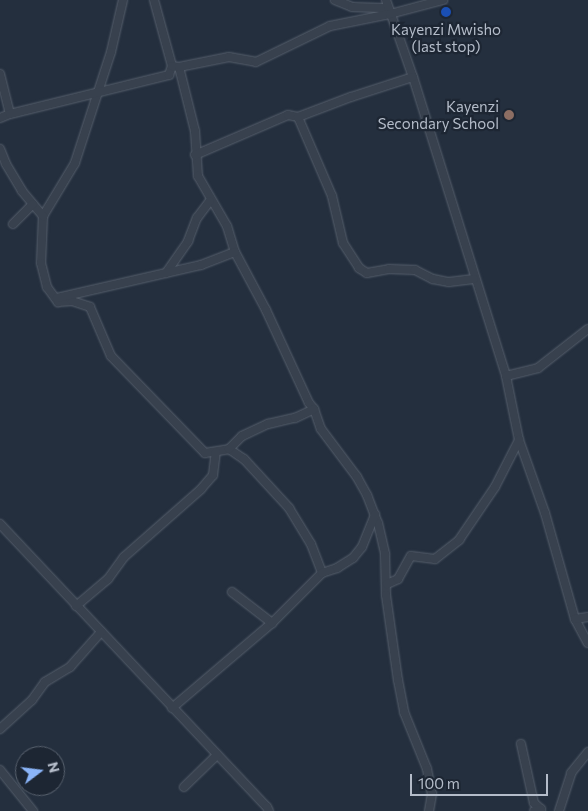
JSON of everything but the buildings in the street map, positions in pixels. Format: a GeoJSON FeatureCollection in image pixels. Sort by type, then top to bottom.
{"type":"FeatureCollection","features":[{"type":"Feature","properties":{"kind":"street"},"geometry":{"type":"LineString","coordinates":[[123,0],[111,52],[96,93],[75,163],[43,216],[41,263],[47,287],[58,302],[72,301],[90,307],[111,356],[205,453],[229,449],[242,436],[268,424],[295,418],[314,409]]}},
{"type":"Feature","properties":{"kind":"street"},"geometry":{"type":"LineString","coordinates":[[154,0],[194,131],[198,176],[210,201],[227,226],[235,252],[266,310],[309,404],[314,409],[321,429],[357,477],[375,515],[383,540],[387,584],[386,595],[404,712],[427,769],[432,794],[432,809]]}},
{"type":"Feature","properties":{"kind":"street"},"geometry":{"type":"LineString","coordinates":[[335,0],[352,7],[388,7],[443,0]]}},
{"type":"Feature","properties":{"kind":"street"},"geometry":{"type":"LineString","coordinates":[[0,118],[156,76],[169,75],[175,67],[229,57],[256,62],[330,26],[388,7]]}},
{"type":"Feature","properties":{"kind":"street"},"geometry":{"type":"LineString","coordinates":[[388,7],[413,77],[474,279],[506,376],[519,440],[545,513],[575,618],[588,643]]}},
{"type":"Feature","properties":{"kind":"street"},"geometry":{"type":"LineString","coordinates":[[0,74],[10,114]]}},
{"type":"Feature","properties":{"kind":"street"},"geometry":{"type":"LineString","coordinates":[[195,155],[288,116],[298,117],[413,77]]}},
{"type":"Feature","properties":{"kind":"street"},"geometry":{"type":"LineString","coordinates":[[298,117],[332,196],[343,234],[343,243],[360,268],[367,273],[389,269],[415,270],[433,279],[449,282],[474,279]]}},
{"type":"Feature","properties":{"kind":"street"},"geometry":{"type":"LineString","coordinates":[[0,149],[6,164],[22,191],[43,216]]}},
{"type":"Feature","properties":{"kind":"street"},"geometry":{"type":"LineString","coordinates":[[166,273],[188,242],[197,218],[210,201]]}},
{"type":"Feature","properties":{"kind":"street"},"geometry":{"type":"LineString","coordinates":[[13,224],[33,204]]}},
{"type":"Feature","properties":{"kind":"street"},"geometry":{"type":"LineString","coordinates":[[55,299],[201,265],[235,252]]}},
{"type":"Feature","properties":{"kind":"street"},"geometry":{"type":"LineString","coordinates":[[506,376],[538,368],[588,329]]}},
{"type":"Feature","properties":{"kind":"street"},"geometry":{"type":"LineString","coordinates":[[387,584],[398,579],[411,556],[435,560],[459,540],[495,487],[519,440]]}},
{"type":"Feature","properties":{"kind":"street"},"geometry":{"type":"LineString","coordinates":[[229,449],[244,459],[289,508],[310,544],[322,573]]}},
{"type":"Feature","properties":{"kind":"street"},"geometry":{"type":"LineString","coordinates":[[76,606],[108,579],[124,557],[201,489],[212,475],[216,452]]}},
{"type":"Feature","properties":{"kind":"street"},"geometry":{"type":"LineString","coordinates":[[172,708],[272,623],[322,573],[336,568],[352,558],[362,547],[375,515]]}},
{"type":"Feature","properties":{"kind":"street"},"geometry":{"type":"LineString","coordinates":[[0,524],[269,811]]}},
{"type":"Feature","properties":{"kind":"street"},"geometry":{"type":"LineString","coordinates":[[232,592],[272,623]]}},
{"type":"Feature","properties":{"kind":"street"},"geometry":{"type":"LineString","coordinates":[[575,618],[588,617]]}},
{"type":"Feature","properties":{"kind":"street"},"geometry":{"type":"LineString","coordinates":[[0,729],[32,700],[45,682],[70,667],[101,632]]}},
{"type":"Feature","properties":{"kind":"street"},"geometry":{"type":"LineString","coordinates":[[521,744],[534,803],[540,809],[534,811]]}},
{"type":"Feature","properties":{"kind":"street"},"geometry":{"type":"LineString","coordinates":[[559,811],[571,773],[588,752]]}},
{"type":"Feature","properties":{"kind":"street"},"geometry":{"type":"LineString","coordinates":[[184,787],[217,755]]}},
{"type":"Feature","properties":{"kind":"street"},"geometry":{"type":"LineString","coordinates":[[0,770],[33,811]]}},
{"type":"Feature","properties":{"kind":"place","name":"Kayenzi Mwisho (last stop)"},"geometry":{"type":"Point","coordinates":[446,12]}},
{"type":"Feature","properties":{"kind":"place","name":"Kayenzi Secondary School"},"geometry":{"type":"Point","coordinates":[509,115]}}]}
